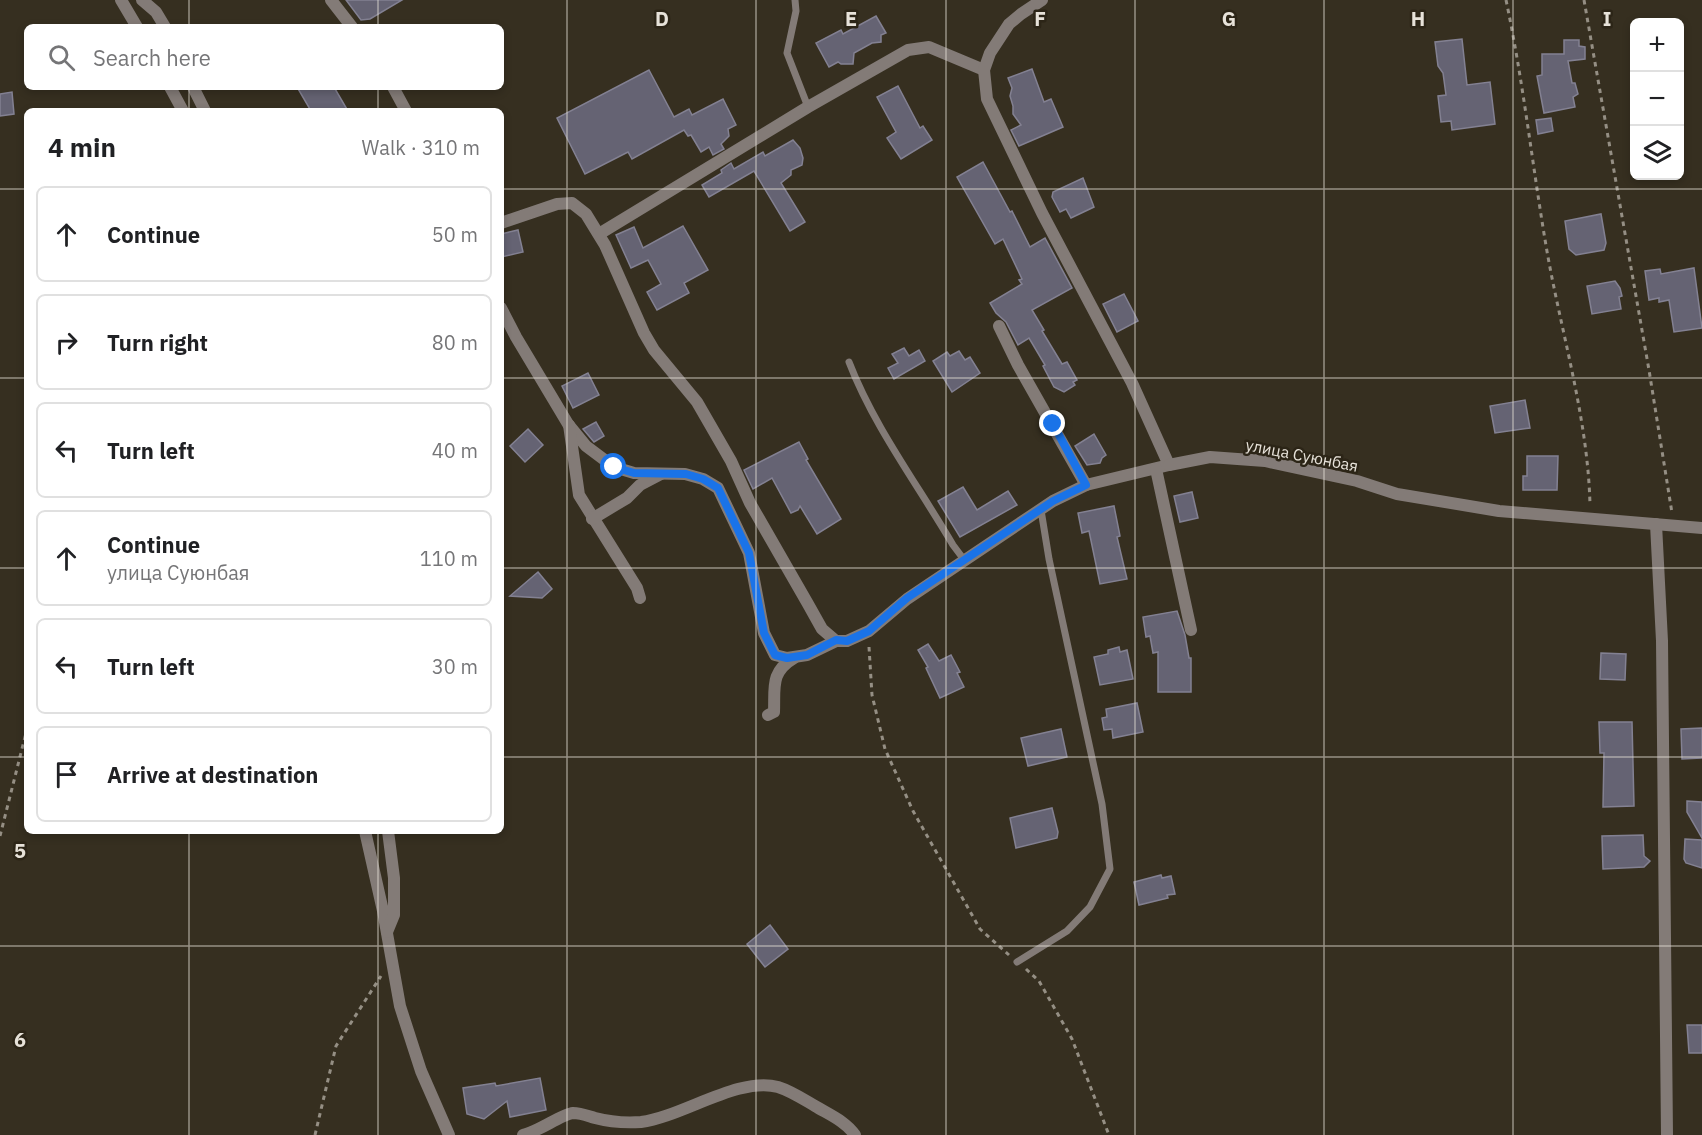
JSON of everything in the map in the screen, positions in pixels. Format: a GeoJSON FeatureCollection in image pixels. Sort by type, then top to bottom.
{"type":"FeatureCollection","features":[{"type":"Feature","properties":{"kind":"street"},"geometry":{"type":"LineString","coordinates":[[121,0],[134,24]]}},
{"type":"Feature","properties":{"kind":"street"},"geometry":{"type":"LineString","coordinates":[[142,0],[156,12],[163,24]]}},
{"type":"Feature","properties":{"kind":"street"},"geometry":{"type":"LineString","coordinates":[[331,0],[350,24]]}},
{"type":"Feature","properties":{"kind":"street"},"geometry":{"type":"LineString","coordinates":[[1042,0],[1009,24],[990,53],[984,70],[987,99],[1042,213],[1132,383],[1169,465]]}},
{"type":"Feature","properties":{"kind":"street"},"geometry":{"type":"LineString","coordinates":[[599,234],[808,107],[908,50],[929,47],[984,70]]}},
{"type":"Feature","properties":{"kind":"street"},"geometry":{"type":"LineString","coordinates":[[172,90],[182,108]]}},
{"type":"Feature","properties":{"kind":"street"},"geometry":{"type":"LineString","coordinates":[[194,90],[204,108]]}},
{"type":"Feature","properties":{"kind":"street"},"geometry":{"type":"LineString","coordinates":[[395,90],[404,108]]}},
{"type":"Feature","properties":{"kind":"street"},"geometry":{"type":"LineString","coordinates":[[504,222],[556,204],[572,203],[586,214],[599,234],[649,342],[697,402],[731,461],[750,503],[822,629],[836,640],[847,641],[869,631]]}},
{"type":"Feature","properties":{"kind":"street"},"geometry":{"type":"LineString","coordinates":[[504,314],[568,424],[586,446],[614,467],[634,473],[686,474],[703,479],[718,488],[749,553],[764,633],[775,655],[795,657],[822,649],[836,640]]}},
{"type":"Feature","properties":{"kind":"street"},"geometry":{"type":"LineString","coordinates":[[999,326],[1018,366],[1086,485]]}},
{"type":"Feature","properties":{"kind":"street"},"geometry":{"type":"LineString","coordinates":[[568,424],[579,495],[637,588],[640,598]]}},
{"type":"Feature","properties":{"kind":"street","name":"улица Суюнбая"},"geometry":{"type":"LineString","coordinates":[[869,631],[907,598],[1053,501],[1086,485],[1210,457],[1265,462],[1357,482],[1397,494],[1499,511],[1702,528]]}},
{"type":"Feature","properties":{"kind":"street"},"geometry":{"type":"LineString","coordinates":[[1156,468],[1191,630]]}},
{"type":"Feature","properties":{"kind":"street"},"geometry":{"type":"LineString","coordinates":[[592,519],[627,498],[640,485],[662,473]]}},
{"type":"Feature","properties":{"kind":"street"},"geometry":{"type":"LineString","coordinates":[[1656,524],[1662,641],[1667,1135]]}},
{"type":"Feature","properties":{"kind":"street"},"geometry":{"type":"LineString","coordinates":[[768,715],[774,712],[774,687],[780,668],[795,657]]}},
{"type":"Feature","properties":{"kind":"street"},"geometry":{"type":"LineString","coordinates":[[366,834],[400,1006],[421,1071],[449,1135]]}},
{"type":"Feature","properties":{"kind":"street"},"geometry":{"type":"LineString","coordinates":[[387,932],[394,915],[394,878],[388,834]]}},
{"type":"Feature","properties":{"kind":"street"},"geometry":{"type":"LineString","coordinates":[[523,1135],[546,1126],[569,1113],[619,1122],[642,1122],[762,1084],[796,1094],[847,1124],[855,1135]]}},
{"type":"Feature","properties":{"kind":"lane"},"geometry":{"type":"LineString","coordinates":[[795,0],[796,11],[787,53],[808,107]]}},
{"type":"Feature","properties":{"kind":"lane"},"geometry":{"type":"LineString","coordinates":[[849,362],[857,383],[880,425],[965,561]]}},
{"type":"Feature","properties":{"kind":"lane"},"geometry":{"type":"LineString","coordinates":[[1017,962],[1066,931],[1083,915],[1090,907],[1110,869],[1102,804],[1049,559],[1041,510]]}},
{"type":"Feature","properties":{"kind":"path"},"geometry":{"type":"LineString","coordinates":[[1506,0],[1517,49],[1548,256],[1579,413],[1589,479],[1590,519]]}},
{"type":"Feature","properties":{"kind":"path"},"geometry":{"type":"LineString","coordinates":[[1584,0],[1653,393],[1673,525]]}},
{"type":"Feature","properties":{"kind":"path"},"geometry":{"type":"LineString","coordinates":[[869,631],[868,657],[872,695],[885,748],[913,811],[980,929],[1039,981],[1072,1039],[1109,1135]]}},
{"type":"Feature","properties":{"kind":"path"},"geometry":{"type":"LineString","coordinates":[[0,836],[24,741]]}},
{"type":"Feature","properties":{"kind":"path"},"geometry":{"type":"LineString","coordinates":[[315,1135],[336,1046],[391,957]]}},
{"type":"Feature","properties":{"kind":"building"},"geometry":{"type":"Polygon","coordinates":[[[346,0],[402,0],[370,19],[361,20],[346,0]]]}},
{"type":"Feature","properties":{"kind":"building"},"geometry":{"type":"Polygon","coordinates":[[[876,16],[886,33],[881,35],[881,42],[872,43],[854,53],[853,64],[838,62],[829,67],[816,43],[841,30],[843,34],[876,16]]]}},
{"type":"Feature","properties":{"kind":"building"},"geometry":{"type":"Polygon","coordinates":[[[1462,39],[1467,85],[1490,82],[1495,124],[1452,130],[1451,121],[1441,122],[1438,96],[1446,95],[1443,73],[1438,66],[1435,42],[1462,39]]]}},
{"type":"Feature","properties":{"kind":"building"},"geometry":{"type":"Polygon","coordinates":[[[1564,40],[1579,40],[1579,46],[1585,47],[1585,59],[1568,61],[1572,83],[1575,83],[1578,94],[1573,97],[1575,107],[1544,113],[1537,76],[1542,75],[1542,54],[1564,54],[1564,40]]]}},
{"type":"Feature","properties":{"kind":"building"},"geometry":{"type":"Polygon","coordinates":[[[1032,69],[1044,102],[1051,99],[1063,127],[1019,146],[1011,130],[1021,125],[1013,114],[1010,96],[1012,88],[1008,78],[1032,69]]]}},
{"type":"Feature","properties":{"kind":"building"},"geometry":{"type":"Polygon","coordinates":[[[649,70],[674,117],[689,109],[692,115],[723,99],[736,125],[728,129],[729,136],[721,144],[724,149],[713,155],[709,147],[701,152],[691,135],[688,136],[684,130],[632,159],[628,152],[585,174],[557,118],[649,70]]]}},
{"type":"Feature","properties":{"kind":"building"},"geometry":{"type":"Polygon","coordinates":[[[898,86],[920,128],[923,126],[932,140],[901,159],[887,138],[896,132],[877,97],[898,86]]]}},
{"type":"Feature","properties":{"kind":"building"},"geometry":{"type":"Polygon","coordinates":[[[299,90],[336,90],[346,108],[309,108],[299,90]]]}},
{"type":"Feature","properties":{"kind":"building"},"geometry":{"type":"Polygon","coordinates":[[[12,92],[14,114],[0,116],[0,94],[12,92]]]}},
{"type":"Feature","properties":{"kind":"building"},"geometry":{"type":"Polygon","coordinates":[[[1551,118],[1553,131],[1538,134],[1536,120],[1551,118]]]}},
{"type":"Feature","properties":{"kind":"building"},"geometry":{"type":"Polygon","coordinates":[[[793,140],[800,148],[803,158],[802,165],[791,170],[791,175],[781,183],[805,222],[790,231],[754,171],[709,197],[702,185],[722,173],[721,170],[731,163],[734,169],[763,152],[765,156],[793,140]]]}},
{"type":"Feature","properties":{"kind":"building"},"geometry":{"type":"Polygon","coordinates":[[[983,162],[1030,247],[1045,238],[1072,288],[1032,310],[1062,364],[1067,362],[1077,380],[1073,382],[1075,385],[1064,392],[1054,387],[1043,366],[1045,365],[1029,338],[1018,345],[1006,322],[996,313],[990,303],[1022,284],[1019,280],[1022,279],[1003,239],[995,244],[957,177],[983,162]]]}},
{"type":"Feature","properties":{"kind":"building"},"geometry":{"type":"Polygon","coordinates":[[[1083,178],[1094,207],[1071,218],[1066,209],[1060,212],[1052,197],[1053,192],[1083,178]]]}},
{"type":"Feature","properties":{"kind":"building"},"geometry":{"type":"Polygon","coordinates":[[[1601,214],[1606,243],[1604,250],[1576,255],[1569,249],[1565,221],[1601,214]]]}},
{"type":"Feature","properties":{"kind":"building"},"geometry":{"type":"Polygon","coordinates":[[[683,226],[708,270],[684,283],[689,293],[657,310],[647,292],[661,284],[648,260],[631,268],[616,235],[634,227],[643,248],[683,226]]]}},
{"type":"Feature","properties":{"kind":"building"},"geometry":{"type":"Polygon","coordinates":[[[518,230],[523,252],[504,256],[504,233],[518,230]]]}},
{"type":"Feature","properties":{"kind":"building"},"geometry":{"type":"Polygon","coordinates":[[[1694,268],[1702,328],[1674,332],[1669,300],[1659,302],[1659,298],[1649,300],[1645,271],[1660,269],[1661,274],[1694,268]]]}},
{"type":"Feature","properties":{"kind":"building"},"geometry":{"type":"Polygon","coordinates":[[[1615,281],[1622,296],[1619,297],[1621,309],[1592,314],[1587,286],[1615,281]]]}},
{"type":"Feature","properties":{"kind":"building"},"geometry":{"type":"Polygon","coordinates":[[[1124,294],[1138,321],[1117,332],[1103,304],[1124,294]]]}},
{"type":"Feature","properties":{"kind":"building"},"geometry":{"type":"Polygon","coordinates":[[[904,348],[909,356],[919,350],[925,361],[894,379],[888,368],[898,363],[892,354],[904,348]]]}},
{"type":"Feature","properties":{"kind":"building"},"geometry":{"type":"Polygon","coordinates":[[[959,351],[965,360],[970,357],[980,373],[952,392],[933,361],[947,352],[950,356],[959,351]]]}},
{"type":"Feature","properties":{"kind":"building"},"geometry":{"type":"Polygon","coordinates":[[[588,373],[599,395],[573,408],[562,386],[588,373]]]}},
{"type":"Feature","properties":{"kind":"building"},"geometry":{"type":"Polygon","coordinates":[[[1525,400],[1530,428],[1495,433],[1490,406],[1525,400]]]}},
{"type":"Feature","properties":{"kind":"building"},"geometry":{"type":"Polygon","coordinates":[[[596,422],[604,436],[594,442],[583,429],[596,422]]]}},
{"type":"Feature","properties":{"kind":"building"},"geometry":{"type":"Polygon","coordinates":[[[528,429],[543,445],[525,462],[510,446],[528,429]]]}},
{"type":"Feature","properties":{"kind":"building"},"geometry":{"type":"Polygon","coordinates":[[[1094,434],[1106,455],[1100,463],[1087,465],[1075,446],[1094,434]]]}},
{"type":"Feature","properties":{"kind":"building"},"geometry":{"type":"Polygon","coordinates":[[[799,442],[808,459],[806,460],[841,519],[817,534],[800,506],[798,510],[791,513],[772,478],[753,489],[744,470],[799,442]]]}},
{"type":"Feature","properties":{"kind":"building"},"geometry":{"type":"Polygon","coordinates":[[[1527,456],[1558,456],[1557,490],[1523,490],[1523,476],[1527,476],[1527,456]]]}},
{"type":"Feature","properties":{"kind":"building"},"geometry":{"type":"Polygon","coordinates":[[[963,487],[977,510],[1008,491],[1017,505],[960,537],[938,501],[963,487]]]}},
{"type":"Feature","properties":{"kind":"building"},"geometry":{"type":"Polygon","coordinates":[[[1192,492],[1198,518],[1180,522],[1174,496],[1192,492]]]}},
{"type":"Feature","properties":{"kind":"building"},"geometry":{"type":"Polygon","coordinates":[[[1114,506],[1120,536],[1117,537],[1127,579],[1100,584],[1089,531],[1082,533],[1078,513],[1114,506]]]}},
{"type":"Feature","properties":{"kind":"building"},"geometry":{"type":"Polygon","coordinates":[[[538,572],[552,589],[542,598],[510,596],[538,572]]]}},
{"type":"Feature","properties":{"kind":"building"},"geometry":{"type":"Polygon","coordinates":[[[1177,611],[1185,635],[1189,658],[1191,658],[1191,692],[1158,692],[1158,652],[1153,653],[1150,636],[1146,637],[1143,617],[1177,611]]]}},
{"type":"Feature","properties":{"kind":"building"},"geometry":{"type":"Polygon","coordinates":[[[928,644],[939,661],[951,655],[960,672],[957,673],[964,687],[940,698],[926,668],[928,667],[918,650],[928,644]]]}},
{"type":"Feature","properties":{"kind":"building"},"geometry":{"type":"Polygon","coordinates":[[[1119,647],[1120,652],[1127,650],[1133,679],[1100,685],[1094,657],[1108,654],[1108,650],[1119,647]]]}},
{"type":"Feature","properties":{"kind":"building"},"geometry":{"type":"Polygon","coordinates":[[[1601,653],[1626,654],[1625,680],[1600,679],[1601,653]]]}},
{"type":"Feature","properties":{"kind":"building"},"geometry":{"type":"Polygon","coordinates":[[[1137,703],[1143,732],[1113,738],[1112,729],[1104,730],[1102,718],[1107,717],[1106,709],[1137,703]]]}},
{"type":"Feature","properties":{"kind":"building"},"geometry":{"type":"Polygon","coordinates":[[[1599,722],[1632,722],[1634,806],[1603,807],[1604,753],[1600,753],[1599,722]]]}},
{"type":"Feature","properties":{"kind":"building"},"geometry":{"type":"Polygon","coordinates":[[[1702,728],[1702,758],[1682,759],[1681,729],[1702,728]]]}},
{"type":"Feature","properties":{"kind":"building"},"geometry":{"type":"Polygon","coordinates":[[[1061,729],[1067,757],[1028,766],[1021,738],[1061,729]]]}},
{"type":"Feature","properties":{"kind":"building"},"geometry":{"type":"Polygon","coordinates":[[[1687,801],[1702,802],[1702,838],[1687,812],[1687,801]]]}},
{"type":"Feature","properties":{"kind":"building"},"geometry":{"type":"Polygon","coordinates":[[[1052,808],[1058,832],[1057,838],[1016,848],[1010,818],[1052,808]]]}},
{"type":"Feature","properties":{"kind":"building"},"geometry":{"type":"Polygon","coordinates":[[[1643,835],[1644,856],[1650,861],[1644,867],[1603,869],[1602,836],[1643,835]]]}},
{"type":"Feature","properties":{"kind":"building"},"geometry":{"type":"Polygon","coordinates":[[[1685,839],[1702,840],[1702,868],[1686,863],[1684,859],[1685,839]]]}},
{"type":"Feature","properties":{"kind":"building"},"geometry":{"type":"Polygon","coordinates":[[[1161,875],[1162,878],[1171,876],[1175,894],[1139,905],[1134,882],[1161,875]]]}},
{"type":"Feature","properties":{"kind":"building"},"geometry":{"type":"Polygon","coordinates":[[[770,925],[788,949],[765,967],[747,944],[770,925]]]}},
{"type":"Feature","properties":{"kind":"building"},"geometry":{"type":"Polygon","coordinates":[[[1687,1025],[1702,1025],[1702,1053],[1689,1053],[1687,1025]]]}},
{"type":"Feature","properties":{"kind":"building"},"geometry":{"type":"Polygon","coordinates":[[[540,1078],[546,1110],[510,1117],[507,1101],[484,1119],[467,1114],[463,1088],[495,1083],[496,1086],[540,1078]]]}},
{"type":"Feature","properties":{"kind":"route"},"geometry":{"type":"LineString","coordinates":[[614,467],[634,473],[686,474],[703,479],[718,488],[749,553],[756,579],[764,633],[775,655],[787,658],[807,655],[836,640],[847,641],[869,631],[907,598],[1053,501],[1086,485],[1053,424]]}}]}
